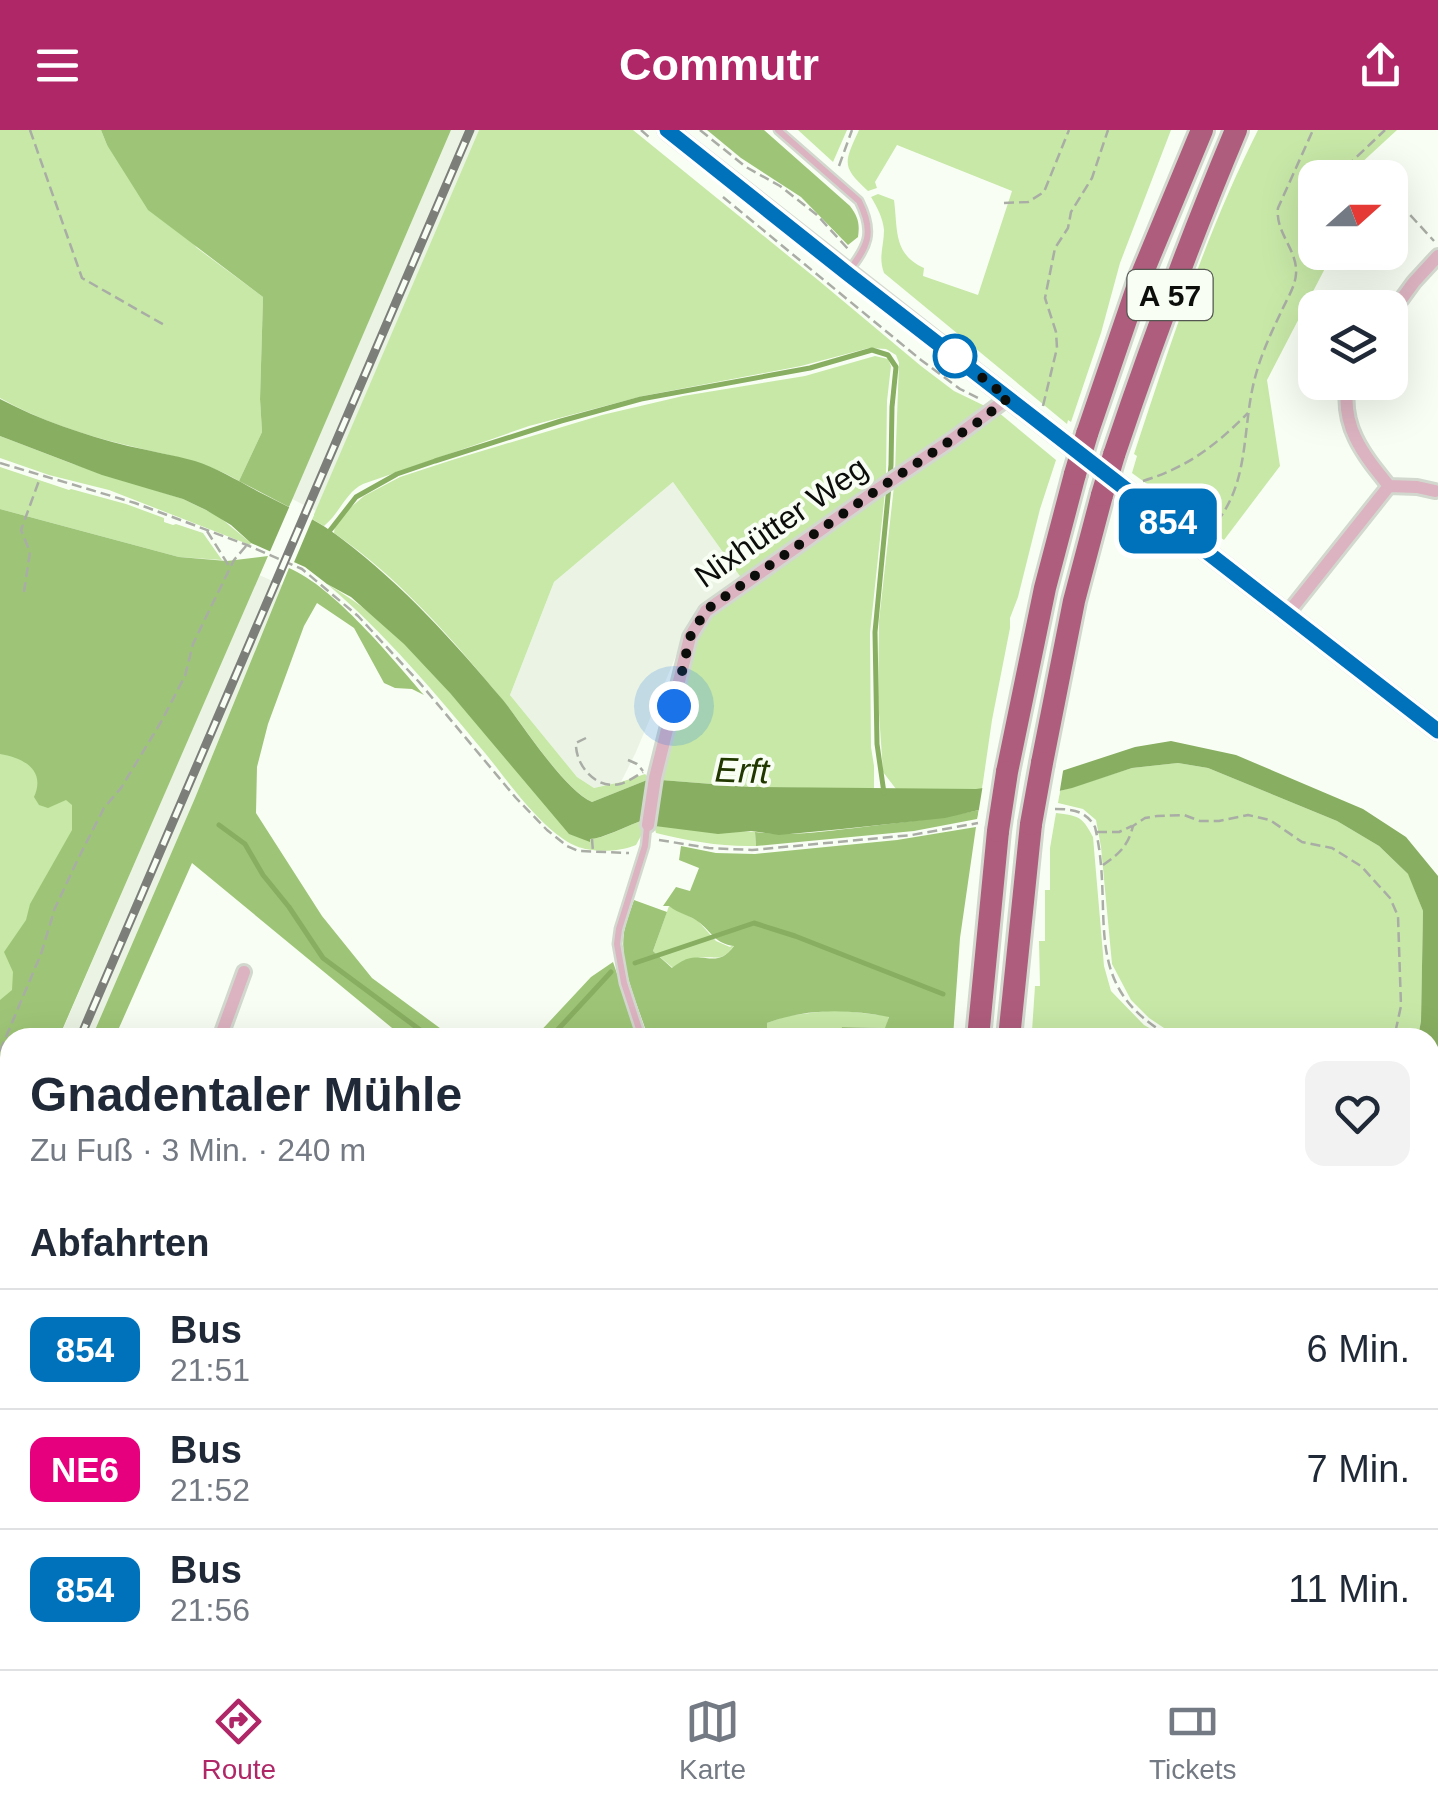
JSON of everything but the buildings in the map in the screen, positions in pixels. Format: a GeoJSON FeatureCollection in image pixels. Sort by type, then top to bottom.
{"type":"FeatureCollection","features":[{"type":"Feature","properties":{"kind":"highway","name":"A 57"},"geometry":{"type":"LineString","coordinates":[[978,1028],[987,827],[1007,772],[1040,607],[1087,434],[1140,279],[1202,130]]}},
{"type":"Feature","properties":{"kind":"highway","name":"A 57"},"geometry":{"type":"LineString","coordinates":[[1010,1028],[1031,824],[1074,602],[1114,455],[1176,278],[1236,130]]}},
{"type":"Feature","properties":{"kind":"main road"},"geometry":{"type":"LineString","coordinates":[[667,130],[1438,730]]}},
{"type":"Feature","properties":{"kind":"street"},"geometry":{"type":"LineString","coordinates":[[1408,290],[1438,256]]}},
{"type":"Feature","properties":{"kind":"street","name":"Nixhütter Weg"},"geometry":{"type":"LineString","coordinates":[[648,825],[649,775],[690,637],[706,610],[1008,398]]}},
{"type":"Feature","properties":{"kind":"street"},"geometry":{"type":"LineString","coordinates":[[1347,400],[1349,426],[1362,452],[1389,486],[1435,491]]}},
{"type":"Feature","properties":{"kind":"street"},"geometry":{"type":"LineString","coordinates":[[1288,613],[1389,486]]}},
{"type":"Feature","properties":{"kind":"street"},"geometry":{"type":"LineString","coordinates":[[224,1028],[244,972]]}},
{"type":"Feature","properties":{"kind":"lane"},"geometry":{"type":"LineString","coordinates":[[778,130],[860,202],[869,226],[865,249],[848,274]]}},
{"type":"Feature","properties":{"kind":"lane","name":"Nixhütter Weg"},"geometry":{"type":"LineString","coordinates":[[639,1028],[617,944],[648,825]]}},
{"type":"Feature","properties":{"kind":"path"},"geometry":{"type":"LineString","coordinates":[[30,130],[82,278],[166,326]]}},
{"type":"Feature","properties":{"kind":"path"},"geometry":{"type":"LineString","coordinates":[[834,178],[852,130]]}},
{"type":"Feature","properties":{"kind":"path"},"geometry":{"type":"LineString","coordinates":[[1004,202],[1028,202],[1044,192],[1069,130]]}},
{"type":"Feature","properties":{"kind":"path"},"geometry":{"type":"LineString","coordinates":[[1038,422],[1057,348],[1045,298],[1056,248],[1068,228],[1071,212],[1092,178],[1108,130]]}},
{"type":"Feature","properties":{"kind":"path"},"geometry":{"type":"LineString","coordinates":[[1206,534],[1219,521],[1238,481],[1256,374],[1296,274],[1277,218],[1278,208],[1314,130]]}},
{"type":"Feature","properties":{"kind":"path"},"geometry":{"type":"LineString","coordinates":[[1353,160],[1385,130]]}},
{"type":"Feature","properties":{"kind":"path"},"geometry":{"type":"LineString","coordinates":[[1408,212],[1438,245]]}},
{"type":"Feature","properties":{"kind":"path"},"geometry":{"type":"LineString","coordinates":[[1138,483],[1190,462],[1249,412]]}},
{"type":"Feature","properties":{"kind":"path"},"geometry":{"type":"LineString","coordinates":[[0,463],[134,504],[302,569],[336,595],[419,682],[547,830],[578,851],[631,853],[660,840],[708,848],[765,849],[987,827]]}},
{"type":"Feature","properties":{"kind":"path"},"geometry":{"type":"LineString","coordinates":[[24,592],[30,552],[22,530],[40,476]]}},
{"type":"Feature","properties":{"kind":"path"},"geometry":{"type":"LineString","coordinates":[[206,531],[230,568]]}},
{"type":"Feature","properties":{"kind":"path"},"geometry":{"type":"LineString","coordinates":[[10,1028],[41,954],[55,908],[78,860],[104,808],[121,788],[185,676],[195,640],[230,568],[247,545]]}},
{"type":"Feature","properties":{"kind":"path"},"geometry":{"type":"LineString","coordinates":[[586,738],[576,743],[576,752],[580,764],[596,780],[622,784],[649,775]]}},
{"type":"Feature","properties":{"kind":"path"},"geometry":{"type":"LineString","coordinates":[[1057,808],[1075,810],[1093,822],[1110,972],[1136,1013],[1159,1028]]}},
{"type":"Feature","properties":{"kind":"path"},"geometry":{"type":"LineString","coordinates":[[1097,832],[1119,832],[1145,818],[1158,816],[1219,822],[1248,815],[1270,820],[1302,842],[1332,848],[1361,866],[1390,898],[1398,916],[1401,1006],[1396,1028]]}},
{"type":"Feature","properties":{"kind":"path"},"geometry":{"type":"LineString","coordinates":[[1101,866],[1121,853],[1133,826]]}},
{"type":"Feature","properties":{"kind":"path"},"geometry":{"type":"LineString","coordinates":[[592,839],[593,853]]}},
{"type":"Feature","properties":{"kind":"shaded area"},"geometry":{"type":"Polygon","coordinates":[[[0,130],[101,130],[107,145],[197,248],[263,297],[262,432],[239,481],[198,463],[62,426],[0,398],[0,130]]]}},
{"type":"Feature","properties":{"kind":"shaded area"},"geometry":{"type":"Polygon","coordinates":[[[101,130],[451,130],[289,507],[239,481],[262,432],[263,297],[148,210],[101,130]]]}},
{"type":"Feature","properties":{"kind":"shaded area"},"geometry":{"type":"Polygon","coordinates":[[[451,130],[479,130],[316,511],[292,499],[451,130]]]}},
{"type":"Feature","properties":{"kind":"shaded area"},"geometry":{"type":"Polygon","coordinates":[[[479,130],[633,130],[921,366],[954,391],[987,407],[895,471],[899,363],[896,355],[886,349],[869,348],[801,366],[643,396],[529,426],[363,484],[324,526],[312,519],[479,130]]]}},
{"type":"Feature","properties":{"kind":"shaded area"},"geometry":{"type":"Polygon","coordinates":[[[707,130],[764,130],[850,206],[858,220],[858,237],[848,245],[801,197],[741,158],[707,130]]]}},
{"type":"Feature","properties":{"kind":"shaded area"},"geometry":{"type":"Polygon","coordinates":[[[798,130],[847,130],[833,162],[798,130]]]}},
{"type":"Feature","properties":{"kind":"shaded area"},"geometry":{"type":"Polygon","coordinates":[[[859,130],[1171,130],[1120,263],[1071,422],[1068,420],[1067,424],[884,273],[882,267],[883,226],[871,197],[878,194],[894,200],[902,248],[924,268],[923,276],[978,295],[1012,191],[897,145],[875,182],[877,188],[868,191],[853,176],[848,164],[859,130]]]}},
{"type":"Feature","properties":{"kind":"shaded area"},"geometry":{"type":"Polygon","coordinates":[[[1258,130],[1397,130],[1364,160],[1298,160],[1298,270],[1324,270],[1314,290],[1298,290],[1298,320],[1267,380],[1280,466],[1224,540],[1132,473],[1137,456],[1134,454],[1222,209],[1258,130]]]}},
{"type":"Feature","properties":{"kind":"shaded area"},"geometry":{"type":"Polygon","coordinates":[[[875,356],[888,359],[891,366],[886,477],[742,579],[673,482],[554,582],[510,695],[577,777],[594,788],[645,774],[648,777],[592,802],[558,772],[505,703],[426,612],[382,570],[334,533],[343,514],[364,496],[400,477],[602,415],[683,396],[805,376],[875,356]]]}},
{"type":"Feature","properties":{"kind":"shaded area"},"geometry":{"type":"Polygon","coordinates":[[[0,399],[79,432],[204,464],[333,532],[427,615],[503,700],[569,785],[592,802],[647,780],[647,786],[661,789],[661,780],[750,787],[976,789],[1028,782],[1135,747],[1171,741],[1236,755],[1363,809],[1406,837],[1438,876],[1438,1028],[1420,1028],[1423,911],[1408,874],[1379,846],[1337,821],[1208,768],[1178,763],[1132,768],[1072,788],[945,818],[779,835],[751,831],[718,834],[655,826],[655,818],[642,819],[590,842],[569,834],[450,693],[404,644],[351,597],[305,567],[251,543],[231,525],[183,499],[102,475],[0,436],[0,399]]]}},
{"type":"Feature","properties":{"kind":"shaded area"},"geometry":{"type":"Polygon","coordinates":[[[998,412],[1056,460],[1010,618],[982,789],[896,789],[883,772],[878,698],[879,621],[894,486],[998,412]]]}},
{"type":"Feature","properties":{"kind":"shaded area"},"geometry":{"type":"Polygon","coordinates":[[[0,436],[183,499],[218,516],[251,543],[109,490],[0,458],[0,436]]]}},
{"type":"Feature","properties":{"kind":"shaded area"},"geometry":{"type":"Polygon","coordinates":[[[0,467],[126,504],[164,518],[164,522],[203,533],[222,560],[179,557],[0,509],[0,467]]]}},
{"type":"Feature","properties":{"kind":"shaded area"},"geometry":{"type":"Polygon","coordinates":[[[673,482],[742,579],[699,611],[685,634],[621,782],[594,788],[577,777],[510,695],[554,582],[673,482]]]}},
{"type":"Feature","properties":{"kind":"shaded area"},"geometry":{"type":"Polygon","coordinates":[[[885,492],[870,633],[874,789],[750,787],[661,780],[693,639],[709,616],[885,492]]]}},
{"type":"Feature","properties":{"kind":"shaded area"},"geometry":{"type":"Polygon","coordinates":[[[0,509],[179,557],[227,561],[268,556],[63,1028],[0,1028],[0,1000],[12,990],[13,972],[4,952],[26,920],[30,904],[72,830],[72,805],[66,800],[48,808],[39,805],[34,797],[35,773],[24,762],[0,754],[0,509]]]}},
{"type":"Feature","properties":{"kind":"shaded area"},"geometry":{"type":"Polygon","coordinates":[[[289,568],[343,607],[424,695],[384,683],[354,628],[317,603],[304,626],[268,724],[257,767],[256,813],[322,916],[372,978],[440,1028],[392,1028],[192,863],[119,1028],[96,1028],[289,568]]]}},
{"type":"Feature","properties":{"kind":"shaded area"},"geometry":{"type":"Polygon","coordinates":[[[259,575],[282,585],[96,1028],[63,1028],[259,575]]]}},
{"type":"Feature","properties":{"kind":"shaded area"},"geometry":{"type":"Polygon","coordinates":[[[327,584],[399,638],[511,762],[590,839],[641,821],[642,834],[636,845],[590,850],[563,839],[551,829],[410,665],[327,584]]]}},
{"type":"Feature","properties":{"kind":"shaded area"},"geometry":{"type":"Polygon","coordinates":[[[0,608],[167,784],[63,1028],[0,1028],[0,608]]]}},
{"type":"Feature","properties":{"kind":"shaded area"},"geometry":{"type":"Polygon","coordinates":[[[1178,763],[1208,768],[1337,821],[1379,846],[1409,875],[1423,911],[1420,1028],[1164,1028],[1149,1018],[1131,1000],[1112,964],[1096,820],[1083,809],[1058,803],[1060,791],[1132,768],[1178,763]]]}},
{"type":"Feature","properties":{"kind":"shaded area"},"geometry":{"type":"Polygon","coordinates":[[[979,810],[977,819],[914,831],[756,846],[755,832],[822,832],[979,810]]]}},
{"type":"Feature","properties":{"kind":"shaded area"},"geometry":{"type":"Polygon","coordinates":[[[1056,813],[1079,818],[1093,837],[1104,966],[1111,991],[1150,1028],[1032,1028],[1035,986],[1040,986],[1039,941],[1045,941],[1056,813]]]}},
{"type":"Feature","properties":{"kind":"shaded area"},"geometry":{"type":"Polygon","coordinates":[[[654,825],[755,832],[756,846],[681,839],[656,833],[654,825]]]}},
{"type":"Feature","properties":{"kind":"shaded area"},"geometry":{"type":"Polygon","coordinates":[[[976,827],[960,938],[954,1028],[885,1028],[889,1017],[828,1011],[767,1023],[767,1028],[645,1028],[624,959],[624,932],[634,900],[667,912],[653,951],[672,968],[687,959],[723,956],[734,946],[719,941],[692,918],[663,906],[676,887],[690,891],[699,868],[679,860],[681,846],[716,853],[755,854],[897,840],[976,827]]]}},
{"type":"Feature","properties":{"kind":"shaded area"},"geometry":{"type":"Polygon","coordinates":[[[669,906],[698,921],[716,941],[730,947],[736,943],[723,956],[695,959],[673,968],[653,951],[669,906]]]}},
{"type":"Feature","properties":{"kind":"shaded area"},"geometry":{"type":"Polygon","coordinates":[[[613,962],[636,1028],[543,1028],[591,977],[613,962]]]}},
{"type":"Feature","properties":{"kind":"shaded area"},"geometry":{"type":"Polygon","coordinates":[[[835,1010],[889,1016],[886,1028],[767,1028],[767,1023],[786,1016],[835,1010]]]}},
{"type":"Feature","properties":{"kind":"pier"},"geometry":{"type":"Polygon","coordinates":[[[291,503],[314,515],[292,567],[268,556],[291,503]]]}},
{"type":"Feature","properties":{"kind":"pier"},"geometry":{"type":"Polygon","coordinates":[[[1064,765],[1059,796],[978,815],[983,784],[1027,777],[1064,765]]]}},
{"type":"Feature","properties":{"kind":"waterway"},"geometry":{"type":"LineString","coordinates":[[328,533],[356,497],[397,474],[435,461],[641,399],[810,368],[872,350],[888,355],[896,367],[875,632],[877,744],[884,793]]}},
{"type":"Feature","properties":{"kind":"waterway"},"geometry":{"type":"LineString","coordinates":[[219,825],[245,844],[323,958],[418,1028]]}},
{"type":"Feature","properties":{"kind":"waterway"},"geometry":{"type":"LineString","coordinates":[[635,963],[754,923],[943,994]]}},
{"type":"Feature","properties":{"kind":"waterway"},"geometry":{"type":"LineString","coordinates":[[559,1028],[611,972]]}},
{"type":"Feature","properties":{"kind":"railway"},"geometry":{"type":"LineString","coordinates":[[84,1028],[470,130]]}},
{"type":"Feature","properties":{"kind":"bus line","name":"854"},"geometry":{"type":"LineString","coordinates":[[667,130],[1438,731]]}},
{"type":"Feature","properties":{"kind":"route"},"geometry":{"type":"LineString","coordinates":[[674,706],[690,637],[706,610],[1008,398],[955,356]]}},
{"type":"Feature","properties":{"kind":"water label","name":"Erft"},"geometry":{"type":"Point","coordinates":[742,770]}}]}
